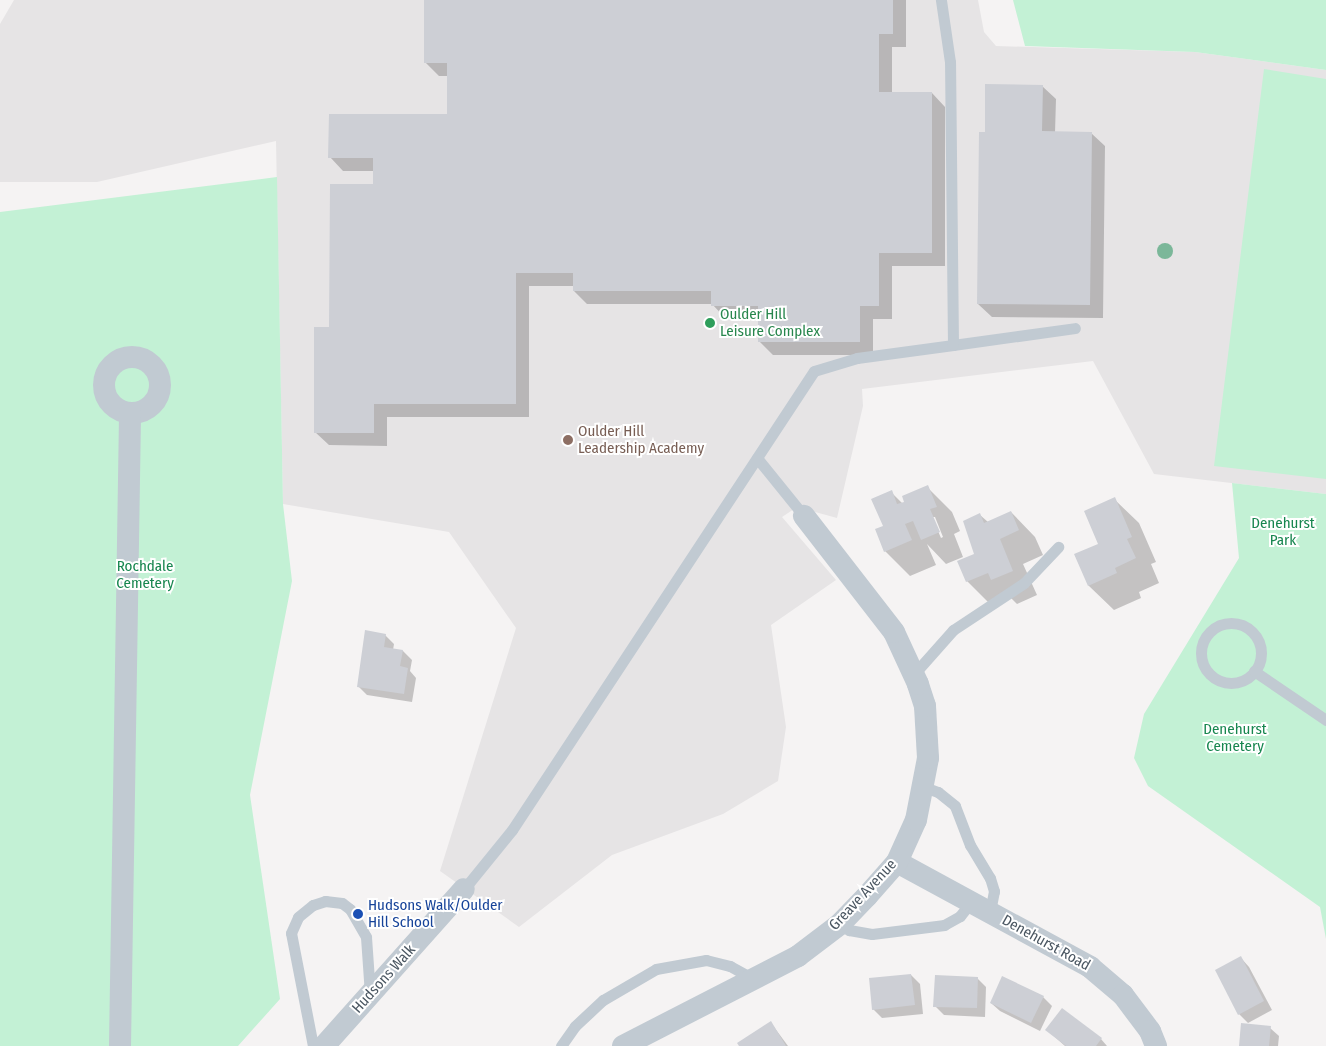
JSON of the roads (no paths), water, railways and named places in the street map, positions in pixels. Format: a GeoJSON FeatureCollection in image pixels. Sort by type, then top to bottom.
{"type":"FeatureCollection","features":[{"type":"Feature","properties":{"kind":"street"},"geometry":{"type":"LineString","coordinates":[[120,1046],[130,413]]}},
{"type":"Feature","properties":{"kind":"street","name":"Greave Avenue"},"geometry":{"type":"LineString","coordinates":[[623,1046],[798,956],[840,924],[897,862],[916,820],[924,787],[927,731],[925,706],[914,674],[894,632],[804,516]]}},
{"type":"Feature","properties":{"kind":"street","name":"Denehurst Road"},"geometry":{"type":"LineString","coordinates":[[897,862],[1090,967],[1123,995],[1150,1031],[1156,1046]]}},
{"type":"Feature","properties":{"kind":"street","name":"Hudsons Walk"},"geometry":{"type":"LineString","coordinates":[[324,1046],[464,889]]}},
{"type":"Feature","properties":{"kind":"lane"},"geometry":{"type":"LineString","coordinates":[[941,0],[950,62],[953,345]]}},
{"type":"Feature","properties":{"kind":"lane"},"geometry":{"type":"LineString","coordinates":[[464,889],[516,826],[814,371],[857,358],[1075,328]]}},
{"type":"Feature","properties":{"kind":"lane"},"geometry":{"type":"LineString","coordinates":[[757,458],[804,516]]}},
{"type":"Feature","properties":{"kind":"lane"},"geometry":{"type":"LineString","coordinates":[[914,674],[953,630],[1024,583],[1058,547]]}},
{"type":"Feature","properties":{"kind":"lane"},"geometry":{"type":"LineString","coordinates":[[1228,623],[1247,628],[1259,642],[1261,652],[1254,671],[1239,681],[1219,680],[1211,675],[1201,658],[1204,639],[1210,631],[1228,623]]}},
{"type":"Feature","properties":{"kind":"lane"},"geometry":{"type":"LineString","coordinates":[[1254,671],[1326,720]]}},
{"type":"Feature","properties":{"kind":"lane","name":"Denehurst Road"},"geometry":{"type":"LineString","coordinates":[[924,787],[938,792],[954,806],[970,845],[990,878],[994,891],[980,907]]}},
{"type":"Feature","properties":{"kind":"lane"},"geometry":{"type":"LineString","coordinates":[[313,1046],[292,933],[298,917],[313,905],[325,901],[342,903],[350,909],[366,937],[370,995]]}},
{"type":"Feature","properties":{"kind":"lane"},"geometry":{"type":"LineString","coordinates":[[840,924],[849,930],[872,934],[944,924],[980,907]]}},
{"type":"Feature","properties":{"kind":"lane"},"geometry":{"type":"LineString","coordinates":[[562,1046],[575,1026],[603,1000],[656,969],[706,960],[730,966],[753,979]]}},
{"type":"Feature","properties":{"kind":"place","name":"Oulder Hill Leisure Complex"},"geometry":{"type":"Point","coordinates":[710,323]}},
{"type":"Feature","properties":{"kind":"place","name":"Oulder Hill Leadership Academy"},"geometry":{"type":"Point","coordinates":[568,440]}},
{"type":"Feature","properties":{"kind":"place","name":"Hudsons Walk/Oulder Hill School"},"geometry":{"type":"Point","coordinates":[358,914]}},
{"type":"Feature","properties":{"kind":"park label","name":"Denehurst Park"},"geometry":{"type":"Point","coordinates":[1283,532]}},
{"type":"Feature","properties":{"kind":"park label","name":"Rochdale Cemetery"},"geometry":{"type":"Point","coordinates":[145,574]}},
{"type":"Feature","properties":{"kind":"park label","name":"Denehurst Cemetery"},"geometry":{"type":"Point","coordinates":[1235,738]}}]}
